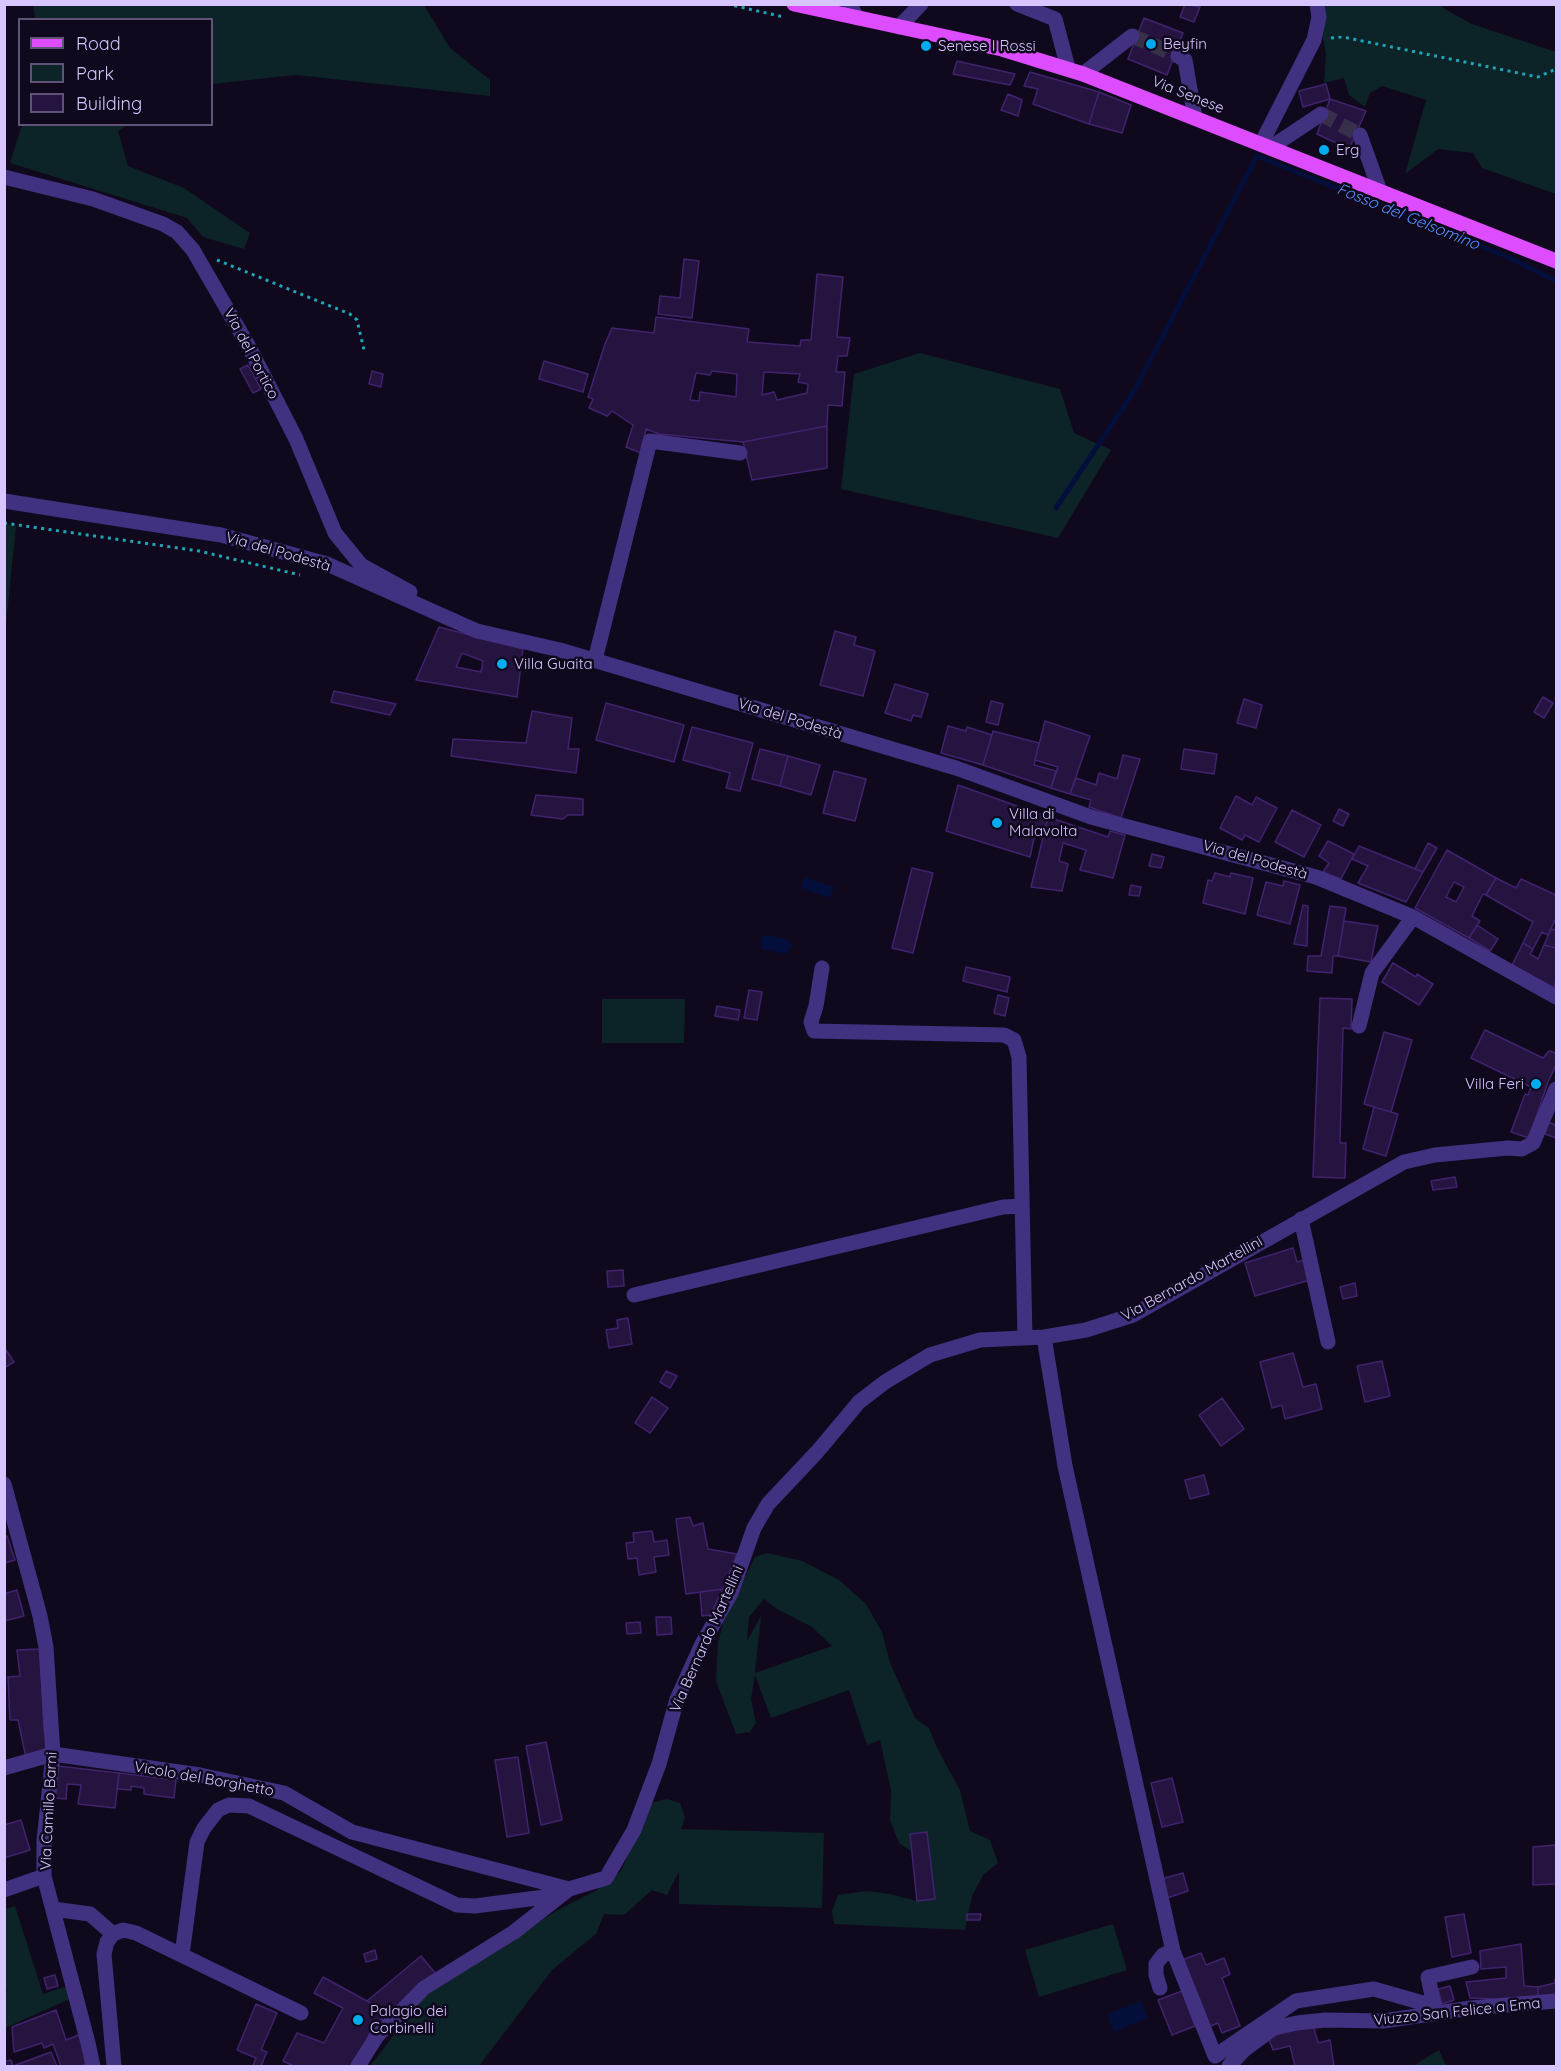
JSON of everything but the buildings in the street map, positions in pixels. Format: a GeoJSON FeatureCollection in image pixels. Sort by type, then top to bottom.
{"type":"FeatureCollection","features":[{"type":"Feature","properties":{"kind":"main road","name":"Via Senese"},"geometry":{"type":"LineString","coordinates":[[794,12],[854,11],[899,27],[1002,49],[1068,68],[1557,261]]}},
{"type":"Feature","properties":{"kind":"street"},"geometry":{"type":"LineString","coordinates":[[899,27],[921,4]]}},
{"type":"Feature","properties":{"kind":"street"},"geometry":{"type":"LineString","coordinates":[[1017,4],[1056,19],[1068,68]]}},
{"type":"Feature","properties":{"kind":"street"},"geometry":{"type":"LineString","coordinates":[[1266,146],[1314,39],[1319,17],[1317,4]]}},
{"type":"Feature","properties":{"kind":"street"},"geometry":{"type":"LineString","coordinates":[[1083,74],[1132,36]]}},
{"type":"Feature","properties":{"kind":"street"},"geometry":{"type":"LineString","coordinates":[[1178,56],[1185,60],[1195,117]]}},
{"type":"Feature","properties":{"kind":"street"},"geometry":{"type":"LineString","coordinates":[[1266,146],[1321,114]]}},
{"type":"Feature","properties":{"kind":"street"},"geometry":{"type":"LineString","coordinates":[[1359,135],[1380,191]]}},
{"type":"Feature","properties":{"kind":"street","name":"Via del Portico"},"geometry":{"type":"LineString","coordinates":[[4,177],[93,199],[163,224],[177,232],[193,250],[249,347],[291,428],[335,533],[361,565],[410,592],[432,612]]}},
{"type":"Feature","properties":{"kind":"street"},"geometry":{"type":"LineString","coordinates":[[595,660],[650,441],[740,453]]}},
{"type":"Feature","properties":{"kind":"street","name":"Via del Podestà"},"geometry":{"type":"LineString","coordinates":[[8,501],[221,535],[327,564],[477,631],[595,660],[956,768],[1091,817],[1316,877],[1413,917],[1557,998]]}},
{"type":"Feature","properties":{"kind":"street"},"geometry":{"type":"LineString","coordinates":[[1359,1026],[1372,973],[1413,917]]}},
{"type":"Feature","properties":{"kind":"street"},"geometry":{"type":"LineString","coordinates":[[822,968],[811,1022],[814,1031],[1004,1035],[1014,1040],[1019,1057],[1025,1338]]}},
{"type":"Feature","properties":{"kind":"street","name":"Via Bernardo Martellini"},"geometry":{"type":"LineString","coordinates":[[358,2067],[377,2036],[424,1988],[514,1932],[565,1892],[606,1878],[634,1830],[659,1764],[677,1699],[702,1644],[731,1593],[754,1528],[768,1504],[860,1402],[885,1383],[930,1355],[981,1340],[1044,1337],[1086,1330],[1133,1315],[1404,1162],[1435,1155],[1508,1148],[1522,1149],[1533,1143],[1557,1089]]}},
{"type":"Feature","properties":{"kind":"street"},"geometry":{"type":"LineString","coordinates":[[634,1295],[1003,1207],[1022,1206]]}},
{"type":"Feature","properties":{"kind":"street"},"geometry":{"type":"LineString","coordinates":[[1300,1219],[1328,1342]]}},
{"type":"Feature","properties":{"kind":"street"},"geometry":{"type":"LineString","coordinates":[[1044,1337],[1065,1466],[1173,1951],[1215,2056],[1296,2001],[1374,1989],[1423,2003],[1431,2014]]}},
{"type":"Feature","properties":{"kind":"street","name":"Via Camillo Barni"},"geometry":{"type":"LineString","coordinates":[[4,1484],[40,1616],[46,1647],[53,1754],[44,1841],[44,1876],[93,2067]]}},
{"type":"Feature","properties":{"kind":"street","name":"Vicolo del Borghetto"},"geometry":{"type":"LineString","coordinates":[[4,1768],[53,1754],[200,1775],[284,1793],[352,1832],[565,1892]]}},
{"type":"Feature","properties":{"kind":"street"},"geometry":{"type":"LineString","coordinates":[[182,1955],[197,1842],[218,1809],[229,1805],[249,1806],[457,1905],[475,1906],[565,1892]]}},
{"type":"Feature","properties":{"kind":"street"},"geometry":{"type":"LineString","coordinates":[[4,1890],[44,1876]]}},
{"type":"Feature","properties":{"kind":"street"},"geometry":{"type":"LineString","coordinates":[[53,1909],[90,1914],[113,1934]]}},
{"type":"Feature","properties":{"kind":"street"},"geometry":{"type":"LineString","coordinates":[[114,2067],[104,1954],[107,1942],[113,1934],[123,1930],[136,1933],[301,2013]]}},
{"type":"Feature","properties":{"kind":"street"},"geometry":{"type":"LineString","coordinates":[[1160,1988],[1156,1965],[1163,1955],[1173,1951]]}},
{"type":"Feature","properties":{"kind":"street"},"geometry":{"type":"LineString","coordinates":[[1431,2014],[1428,1977],[1472,1967]]}},
{"type":"Feature","properties":{"kind":"street","name":"Viuzzo San Felice a Ema"},"geometry":{"type":"LineString","coordinates":[[1229,2067],[1244,2050],[1274,2028],[1296,2023],[1325,2020],[1383,2021],[1471,2008],[1557,2001]]}},
{"type":"Feature","properties":{"kind":"path"},"geometry":{"type":"LineString","coordinates":[[727,4],[794,12]]}},
{"type":"Feature","properties":{"kind":"path"},"geometry":{"type":"LineString","coordinates":[[1314,39],[1343,37],[1538,77],[1557,69]]}},
{"type":"Feature","properties":{"kind":"path"},"geometry":{"type":"LineString","coordinates":[[193,250],[350,314],[357,320],[364,350]]}},
{"type":"Feature","properties":{"kind":"green space"},"geometry":{"type":"Polygon","coordinates":[[[33,5],[424,5],[450,48],[490,80],[490,96],[296,75],[213,84],[213,18],[35,18],[33,5]]]}},
{"type":"Feature","properties":{"kind":"green space"},"geometry":{"type":"Polygon","coordinates":[[[1317,5],[1442,5],[1443,8],[1472,24],[1556,52],[1556,194],[1482,168],[1473,153],[1438,149],[1405,174],[1426,100],[1382,86],[1370,93],[1365,107],[1349,95],[1344,78],[1324,83],[1326,54],[1317,5]]]}},
{"type":"Feature","properties":{"kind":"green space"},"geometry":{"type":"Polygon","coordinates":[[[22,126],[126,126],[118,131],[128,166],[184,188],[250,233],[244,249],[203,237],[187,218],[10,163],[22,126]]]}},
{"type":"Feature","properties":{"kind":"green space"},"geometry":{"type":"Polygon","coordinates":[[[920,353],[1060,389],[1074,433],[1111,450],[1058,538],[841,489],[854,374],[920,353]]]}},
{"type":"Feature","properties":{"kind":"green space"},"geometry":{"type":"Polygon","coordinates":[[[4,524],[16,526],[5,635],[4,524]]]}},
{"type":"Feature","properties":{"kind":"green space"},"geometry":{"type":"Polygon","coordinates":[[[602,999],[685,999],[684,1043],[602,1043],[602,999]]]}},
{"type":"Feature","properties":{"kind":"green space"},"geometry":{"type":"Polygon","coordinates":[[[767,1553],[802,1561],[839,1580],[866,1604],[882,1632],[890,1663],[915,1718],[929,1728],[960,1790],[970,1831],[990,1840],[998,1863],[983,1875],[972,1896],[965,1930],[834,1924],[832,1911],[838,1895],[867,1891],[917,1901],[935,1899],[927,1832],[910,1834],[912,1852],[899,1843],[890,1820],[891,1790],[880,1740],[867,1745],[849,1690],[771,1718],[755,1675],[751,1699],[756,1723],[750,1732],[736,1734],[716,1681],[718,1642],[725,1617],[755,1557],[767,1553]],[[764,1599],[749,1617],[747,1641],[761,1616],[755,1673],[832,1646],[812,1627],[777,1609],[764,1599]]]}},
{"type":"Feature","properties":{"kind":"green space"},"geometry":{"type":"Polygon","coordinates":[[[667,1799],[680,1803],[685,1817],[681,1829],[824,1833],[822,1908],[679,1904],[679,1872],[667,1895],[652,1890],[624,1915],[604,1914],[596,1934],[552,1970],[479,2066],[370,2066],[421,2000],[440,1984],[556,1911],[597,1890],[621,1871],[651,1803],[667,1799]]]}},
{"type":"Feature","properties":{"kind":"green space"},"geometry":{"type":"Polygon","coordinates":[[[15,1906],[43,1994],[67,1986],[72,1998],[5,2028],[4,1992],[7,1991],[4,1984],[5,1909],[15,1906]]]}},
{"type":"Feature","properties":{"kind":"green space"},"geometry":{"type":"Polygon","coordinates":[[[1113,1924],[1127,1970],[1039,1997],[1025,1950],[1113,1924]]]}},
{"type":"Feature","properties":{"kind":"green space"},"geometry":{"type":"Polygon","coordinates":[[[1439,2050],[1446,2066],[1413,2066],[1439,2050]]]}},
{"type":"Feature","properties":{"kind":"shaded area"},"geometry":{"type":"Polygon","coordinates":[[[804,877],[834,887],[830,898],[801,888],[804,877]]]}},
{"type":"Feature","properties":{"kind":"shaded area"},"geometry":{"type":"Polygon","coordinates":[[[767,935],[789,940],[792,945],[791,949],[785,954],[762,949],[760,941],[767,935]]]}},
{"type":"Feature","properties":{"kind":"shaded area"},"geometry":{"type":"Polygon","coordinates":[[[1141,2001],[1148,2018],[1114,2032],[1107,2014],[1141,2001]]]}},
{"type":"Feature","properties":{"kind":"waterway","name":"Fosso del Gelsomino"},"geometry":{"type":"LineString","coordinates":[[1056,508],[1133,393],[1257,156],[1510,258],[1556,281]]}},
{"type":"Feature","properties":{"kind":"tunnel"},"geometry":{"type":"LineString","coordinates":[[1132,36],[1178,56]]}},
{"type":"Feature","properties":{"kind":"tunnel"},"geometry":{"type":"LineString","coordinates":[[1321,114],[1360,135]]}},
{"type":"Feature","properties":{"kind":"place","name":"Beyfin"},"geometry":{"type":"Point","coordinates":[1151,44]}},
{"type":"Feature","properties":{"kind":"place","name":"Senese I Rossi"},"geometry":{"type":"Point","coordinates":[926,46]}},
{"type":"Feature","properties":{"kind":"place","name":"Erg"},"geometry":{"type":"Point","coordinates":[1324,150]}},
{"type":"Feature","properties":{"kind":"place","name":"Villa Guaita"},"geometry":{"type":"Point","coordinates":[502,664]}},
{"type":"Feature","properties":{"kind":"place","name":"Villa di Malavolta"},"geometry":{"type":"Point","coordinates":[997,823]}},
{"type":"Feature","properties":{"kind":"place","name":"Villa Feri"},"geometry":{"type":"Point","coordinates":[1536,1084]}},
{"type":"Feature","properties":{"kind":"place","name":"Palagio dei Corbinelli"},"geometry":{"type":"Point","coordinates":[358,2020]}}]}
